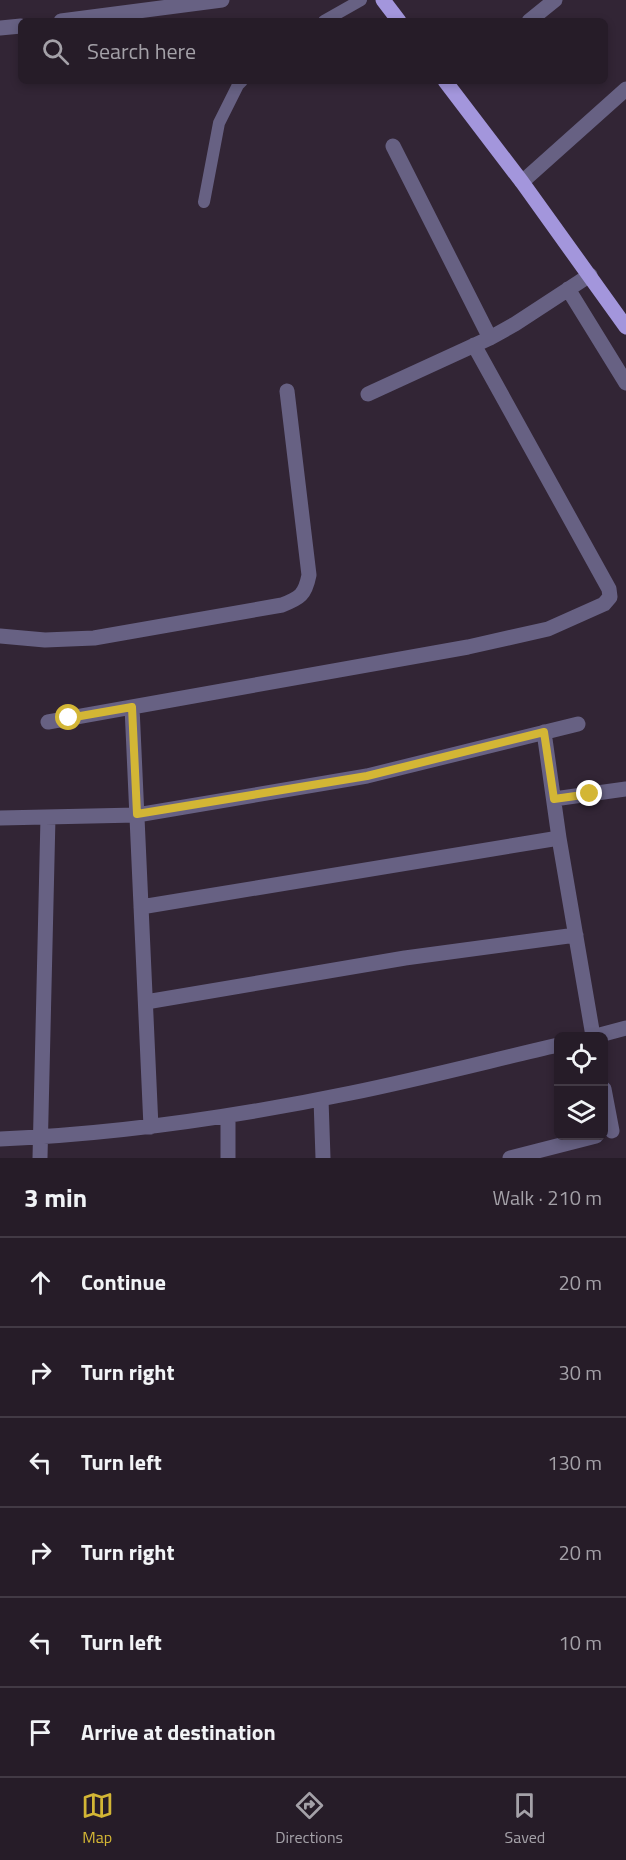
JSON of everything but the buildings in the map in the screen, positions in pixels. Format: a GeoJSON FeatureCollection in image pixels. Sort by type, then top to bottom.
{"type":"FeatureCollection","features":[{"type":"Feature","properties":{"kind":"main road"},"geometry":{"type":"LineString","coordinates":[[383,0],[397,18]]}},
{"type":"Feature","properties":{"kind":"main road"},"geometry":{"type":"LineString","coordinates":[[450,84],[626,327]]}},
{"type":"Feature","properties":{"kind":"street"},"geometry":{"type":"LineString","coordinates":[[84,18],[222,0]]}},
{"type":"Feature","properties":{"kind":"street"},"geometry":{"type":"LineString","coordinates":[[534,11],[555,0]]}},
{"type":"Feature","properties":{"kind":"street"},"geometry":{"type":"LineString","coordinates":[[0,28],[18,26]]}},
{"type":"Feature","properties":{"kind":"street"},"geometry":{"type":"LineString","coordinates":[[522,182],[626,89]]}},
{"type":"Feature","properties":{"kind":"street"},"geometry":{"type":"LineString","coordinates":[[393,146],[490,338]]}},
{"type":"Feature","properties":{"kind":"street"},"geometry":{"type":"LineString","coordinates":[[368,394],[490,338],[590,275]]}},
{"type":"Feature","properties":{"kind":"street"},"geometry":{"type":"LineString","coordinates":[[568,290],[626,382]]}},
{"type":"Feature","properties":{"kind":"street"},"geometry":{"type":"LineString","coordinates":[[48,722],[468,647],[548,629],[604,604],[610,597],[609,589],[474,345]]}},
{"type":"Feature","properties":{"kind":"street"},"geometry":{"type":"LineString","coordinates":[[0,636],[45,640],[94,638],[282,605],[299,598],[307,585],[309,575],[287,391]]}},
{"type":"Feature","properties":{"kind":"street"},"geometry":{"type":"LineString","coordinates":[[132,707],[151,1127]]}},
{"type":"Feature","properties":{"kind":"street"},"geometry":{"type":"LineString","coordinates":[[0,818],[137,814],[367,776],[578,724]]}},
{"type":"Feature","properties":{"kind":"street"},"geometry":{"type":"LineString","coordinates":[[544,732],[559,838],[593,1032]]}},
{"type":"Feature","properties":{"kind":"street"},"geometry":{"type":"LineString","coordinates":[[554,799],[626,789]]}},
{"type":"Feature","properties":{"kind":"street"},"geometry":{"type":"LineString","coordinates":[[40,1158],[48,817]]}},
{"type":"Feature","properties":{"kind":"street"},"geometry":{"type":"LineString","coordinates":[[141,907],[559,838]]}},
{"type":"Feature","properties":{"kind":"street"},"geometry":{"type":"LineString","coordinates":[[146,1002],[405,958],[576,935]]}},
{"type":"Feature","properties":{"kind":"street"},"geometry":{"type":"LineString","coordinates":[[608,1032],[626,1028]]}},
{"type":"Feature","properties":{"kind":"street"},"geometry":{"type":"LineString","coordinates":[[0,1139],[151,1127],[228,1116],[321,1099],[554,1046]]}},
{"type":"Feature","properties":{"kind":"street"},"geometry":{"type":"LineString","coordinates":[[321,1099],[323,1158]]}},
{"type":"Feature","properties":{"kind":"street"},"geometry":{"type":"LineString","coordinates":[[608,1108],[614,1130]]}},
{"type":"Feature","properties":{"kind":"street"},"geometry":{"type":"LineString","coordinates":[[228,1116],[228,1158]]}},
{"type":"Feature","properties":{"kind":"street"},"geometry":{"type":"LineString","coordinates":[[510,1158],[580,1140]]}},
{"type":"Feature","properties":{"kind":"lane"},"geometry":{"type":"LineString","coordinates":[[329,18],[361,0]]}},
{"type":"Feature","properties":{"kind":"lane"},"geometry":{"type":"LineString","coordinates":[[204,202],[219,123],[239,84]]}},
{"type":"Feature","properties":{"kind":"route"},"geometry":{"type":"LineString","coordinates":[[69,718],[132,707],[137,814],[367,776],[544,732],[554,799],[590,794]]}}]}
